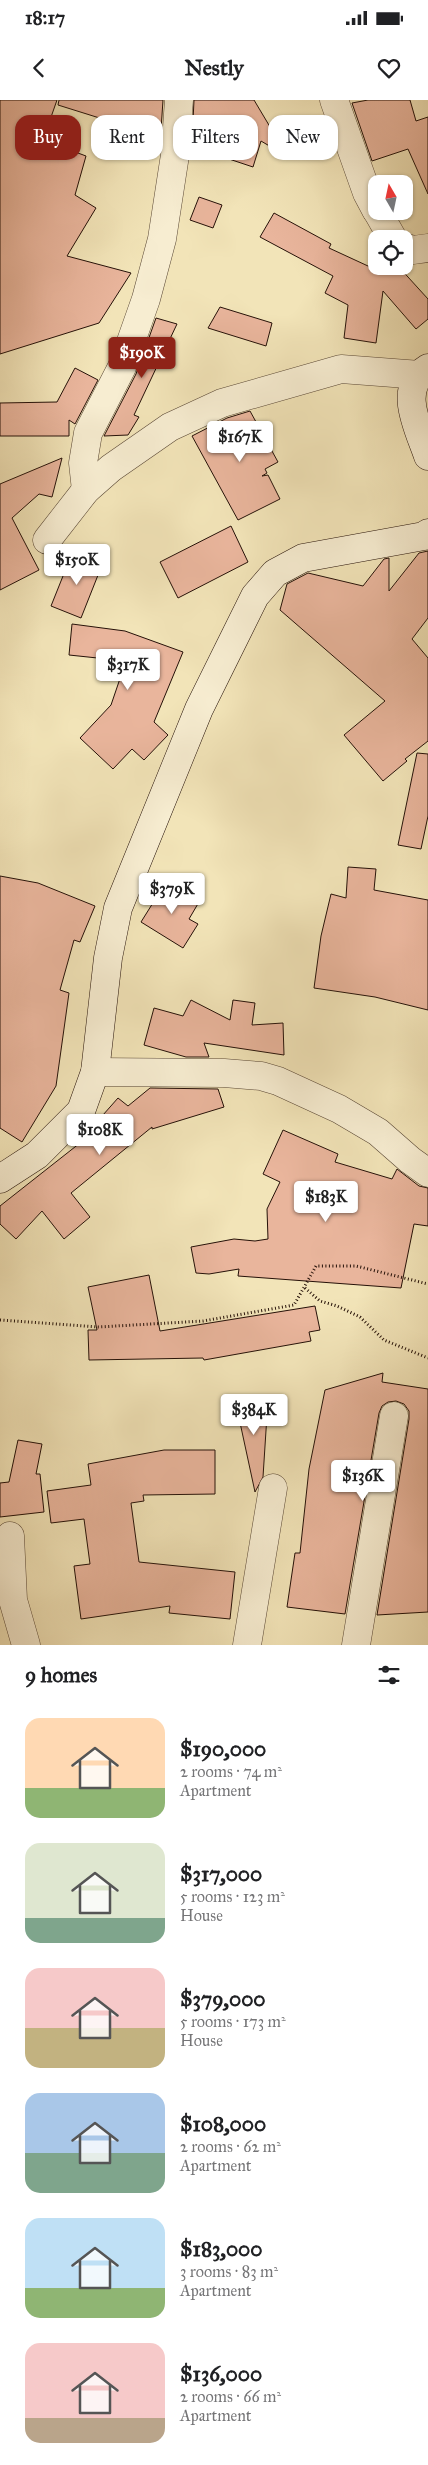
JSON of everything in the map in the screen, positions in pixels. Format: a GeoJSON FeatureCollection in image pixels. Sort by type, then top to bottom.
{"type":"FeatureCollection","features":[{"type":"Feature","properties":{"kind":"street"},"geometry":{"type":"LineString","coordinates":[[86,490],[83,463],[88,433],[122,368],[146,299],[162,239],[176,155],[179,100]]}},
{"type":"Feature","properties":{"kind":"street"},"geometry":{"type":"LineString","coordinates":[[338,101],[368,193]]}},
{"type":"Feature","properties":{"kind":"street"},"geometry":{"type":"LineString","coordinates":[[413,250],[428,248]]}},
{"type":"Feature","properties":{"kind":"street"},"geometry":{"type":"LineString","coordinates":[[47,540],[86,490],[111,468],[170,427],[222,403],[341,369],[424,372]]}},
{"type":"Feature","properties":{"kind":"street"},"geometry":{"type":"LineString","coordinates":[[424,372],[411,390],[411,403],[428,456]]}},
{"type":"Feature","properties":{"kind":"street"},"geometry":{"type":"LineString","coordinates":[[0,1179],[37,1155],[81,1111],[95,1072],[108,958],[118,908],[199,709],[255,596],[275,573],[303,558],[428,534]]}},
{"type":"Feature","properties":{"kind":"street"},"geometry":{"type":"LineString","coordinates":[[95,1072],[224,1073],[262,1076],[278,1081],[339,1109],[378,1132],[428,1173]]}},
{"type":"Feature","properties":{"kind":"street"},"geometry":{"type":"LineString","coordinates":[[356,1645],[394,1416]]}},
{"type":"Feature","properties":{"kind":"street"},"geometry":{"type":"LineString","coordinates":[[247,1645],[273,1488]]}},
{"type":"Feature","properties":{"kind":"street"},"geometry":{"type":"LineString","coordinates":[[10,1536],[7,1597],[26,1645]]}},
{"type":"Feature","properties":{"kind":"path"},"geometry":{"type":"LineString","coordinates":[[0,1320],[99,1327],[203,1321],[294,1304],[305,1288],[316,1266],[356,1266],[428,1284]]}},
{"type":"Feature","properties":{"kind":"path"},"geometry":{"type":"LineString","coordinates":[[305,1288],[320,1301],[360,1316],[384,1340],[428,1358]]}},
{"type":"Feature","properties":{"kind":"building"},"geometry":{"type":"Polygon","coordinates":[[[0,100],[57,100],[52,115],[15,115],[15,160],[81,160],[81,154],[86,156],[75,195],[96,208],[67,256],[131,273],[99,323],[0,354],[0,100]]]}},
{"type":"Feature","properties":{"kind":"building"},"geometry":{"type":"Polygon","coordinates":[[[59,100],[163,100],[162,115],[91,115],[58,105],[59,100]]]}},
{"type":"Feature","properties":{"kind":"building"},"geometry":{"type":"Polygon","coordinates":[[[194,100],[254,100],[268,123],[268,145],[261,141],[258,151],[258,115],[193,115],[194,100]]]}},
{"type":"Feature","properties":{"kind":"building"},"geometry":{"type":"Polygon","coordinates":[[[368,100],[410,100],[416,121],[428,117],[428,194],[408,149],[372,161],[352,103],[368,100]]]}},
{"type":"Feature","properties":{"kind":"building"},"geometry":{"type":"Polygon","coordinates":[[[232,160],[255,160],[253,167],[232,160]]]}},
{"type":"Feature","properties":{"kind":"building"},"geometry":{"type":"Polygon","coordinates":[[[199,197],[222,205],[213,228],[190,220],[199,197]]]}},
{"type":"Feature","properties":{"kind":"building"},"geometry":{"type":"Polygon","coordinates":[[[274,213],[331,244],[329,248],[368,266],[368,275],[406,275],[428,299],[428,319],[416,329],[383,291],[376,343],[344,338],[348,305],[325,293],[333,276],[260,237],[274,213]]]}},
{"type":"Feature","properties":{"kind":"building"},"geometry":{"type":"Polygon","coordinates":[[[220,307],[272,323],[266,346],[208,328],[220,307]]]}},
{"type":"Feature","properties":{"kind":"building"},"geometry":{"type":"Polygon","coordinates":[[[156,318],[177,324],[134,415],[139,417],[128,435],[104,436],[136,374],[156,318]]]}},
{"type":"Feature","properties":{"kind":"building"},"geometry":{"type":"Polygon","coordinates":[[[75,368],[98,380],[75,424],[69,420],[69,436],[0,436],[0,403],[57,402],[75,368]]]}},
{"type":"Feature","properties":{"kind":"building"},"geometry":{"type":"Polygon","coordinates":[[[250,411],[278,462],[265,469],[267,473],[262,476],[268,475],[280,499],[238,520],[192,436],[227,418],[250,411]]]}},
{"type":"Feature","properties":{"kind":"building"},"geometry":{"type":"Polygon","coordinates":[[[62,458],[52,497],[39,494],[12,518],[39,570],[0,590],[0,484],[62,458]]]}},
{"type":"Feature","properties":{"kind":"building"},"geometry":{"type":"Polygon","coordinates":[[[231,526],[248,562],[178,598],[160,562],[231,526]]]}},
{"type":"Feature","properties":{"kind":"building"},"geometry":{"type":"Polygon","coordinates":[[[428,551],[428,618],[412,639],[428,658],[428,741],[405,759],[407,761],[383,781],[344,735],[385,701],[280,610],[287,584],[308,573],[363,586],[384,559],[389,558],[389,591],[419,553],[428,551]]]}},
{"type":"Feature","properties":{"kind":"building"},"geometry":{"type":"Polygon","coordinates":[[[71,556],[80,556],[102,565],[81,618],[51,606],[71,556]]]}},
{"type":"Feature","properties":{"kind":"building"},"geometry":{"type":"Polygon","coordinates":[[[72,624],[125,631],[183,652],[154,722],[168,735],[144,760],[132,749],[113,769],[80,738],[111,705],[126,661],[69,655],[72,624]]]}},
{"type":"Feature","properties":{"kind":"building"},"geometry":{"type":"Polygon","coordinates":[[[417,753],[428,754],[428,816],[421,849],[398,845],[417,753]]]}},
{"type":"Feature","properties":{"kind":"building"},"geometry":{"type":"Polygon","coordinates":[[[348,867],[376,869],[374,890],[428,900],[428,1010],[375,997],[314,988],[321,936],[331,894],[346,898],[348,867]]]}},
{"type":"Feature","properties":{"kind":"building"},"geometry":{"type":"Polygon","coordinates":[[[0,876],[38,883],[95,906],[80,942],[74,940],[60,990],[69,993],[56,1086],[22,1142],[0,1128],[0,876]]]}},
{"type":"Feature","properties":{"kind":"building"},"geometry":{"type":"Polygon","coordinates":[[[166,882],[199,902],[189,919],[198,924],[183,948],[141,922],[166,882]]]}},
{"type":"Feature","properties":{"kind":"building"},"geometry":{"type":"Polygon","coordinates":[[[191,1000],[230,1020],[233,1000],[255,1003],[252,1025],[283,1023],[284,1055],[204,1043],[209,1057],[186,1057],[144,1045],[154,1008],[183,1016],[191,1000]]]}},
{"type":"Feature","properties":{"kind":"building"},"geometry":{"type":"Polygon","coordinates":[[[150,1088],[218,1089],[224,1107],[152,1129],[152,1127],[71,1193],[90,1217],[64,1239],[42,1211],[16,1239],[0,1224],[0,1206],[99,1128],[95,1124],[118,1098],[128,1106],[150,1088]]]}},
{"type":"Feature","properties":{"kind":"building"},"geometry":{"type":"Polygon","coordinates":[[[283,1130],[338,1154],[335,1162],[392,1179],[397,1169],[419,1186],[428,1188],[428,1226],[414,1224],[401,1288],[238,1276],[239,1269],[209,1274],[196,1273],[191,1247],[234,1239],[255,1241],[268,1239],[267,1209],[280,1182],[263,1174],[283,1130]]]}},
{"type":"Feature","properties":{"kind":"building"},"geometry":{"type":"Polygon","coordinates":[[[149,1275],[160,1331],[315,1306],[320,1330],[309,1332],[311,1341],[204,1360],[203,1358],[89,1360],[88,1330],[97,1330],[88,1287],[149,1275]]]}},
{"type":"Feature","properties":{"kind":"building"},"geometry":{"type":"Polygon","coordinates":[[[383,1373],[382,1382],[428,1389],[428,1612],[377,1615],[409,1419],[409,1411],[404,1404],[396,1401],[388,1402],[382,1406],[379,1413],[345,1614],[287,1607],[295,1553],[300,1553],[309,1469],[325,1390],[383,1373]]]}},
{"type":"Feature","properties":{"kind":"building"},"geometry":{"type":"Polygon","coordinates":[[[263,1398],[267,1415],[263,1477],[255,1492],[236,1404],[263,1398]]]}},
{"type":"Feature","properties":{"kind":"building"},"geometry":{"type":"Polygon","coordinates":[[[18,1440],[42,1444],[36,1474],[40,1474],[44,1512],[0,1517],[0,1483],[9,1482],[18,1440]]]}},
{"type":"Feature","properties":{"kind":"building"},"geometry":{"type":"Polygon","coordinates":[[[164,1450],[215,1450],[215,1494],[143,1495],[144,1501],[131,1503],[139,1562],[235,1572],[230,1619],[169,1613],[170,1606],[81,1619],[74,1566],[90,1564],[84,1519],[51,1523],[47,1491],[91,1485],[88,1464],[164,1450]]]}}]}
